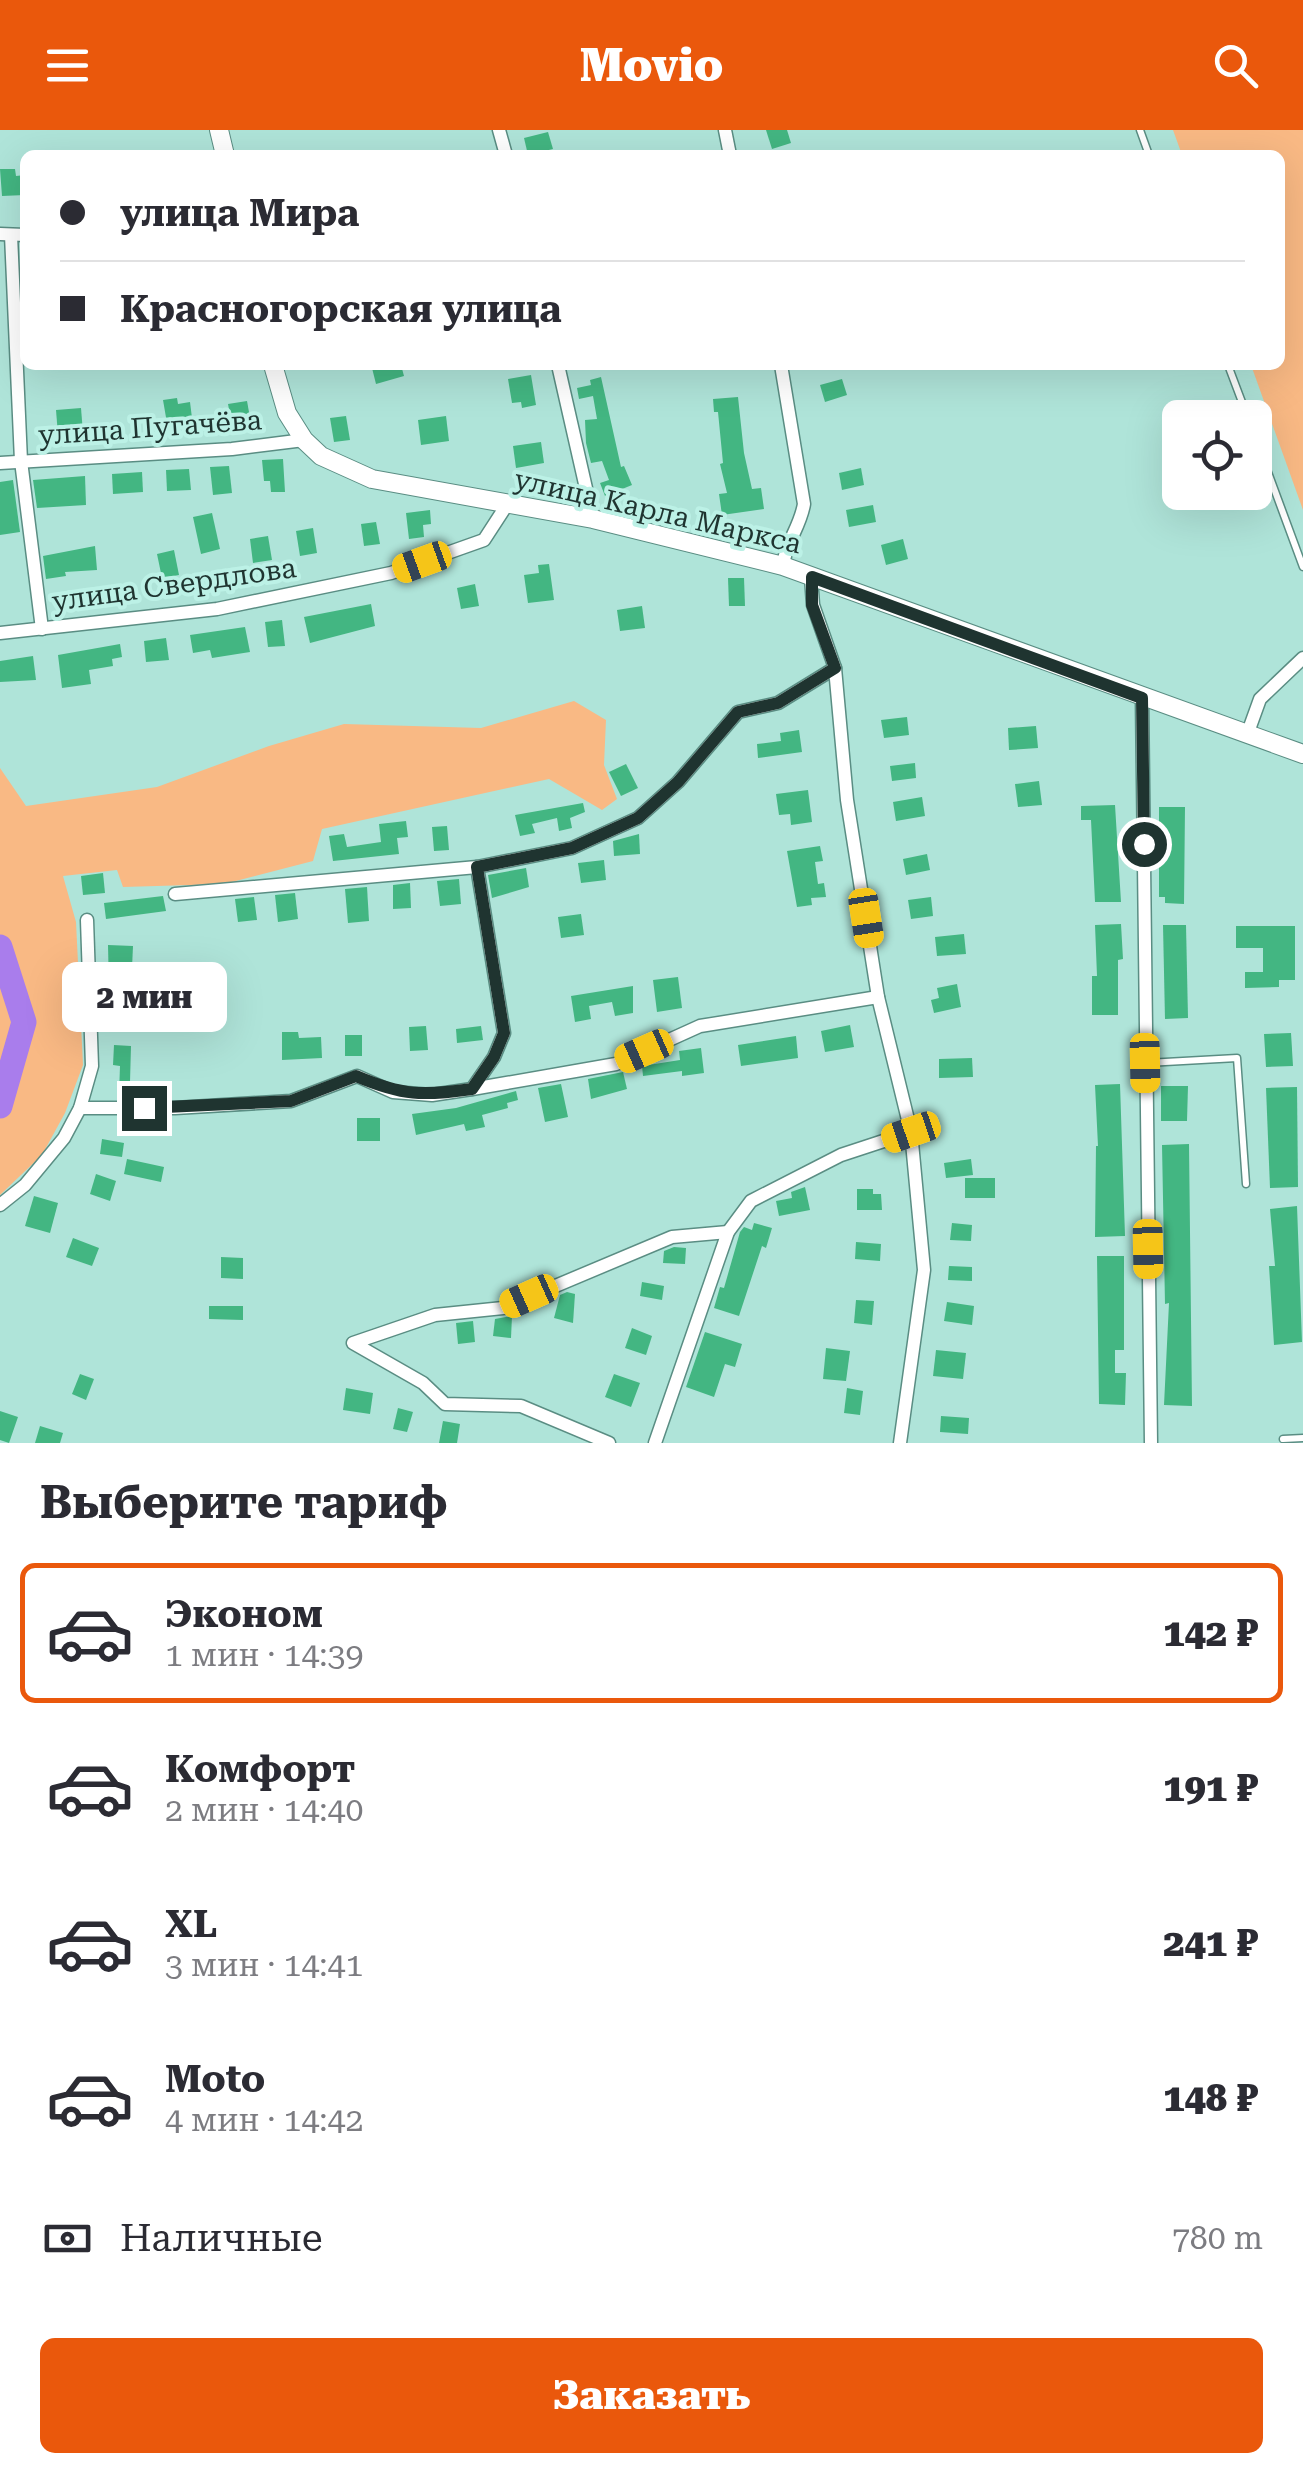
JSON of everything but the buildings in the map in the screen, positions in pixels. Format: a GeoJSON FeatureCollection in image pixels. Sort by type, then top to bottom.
{"type":"FeatureCollection","features":[{"type":"Feature","properties":{"kind":"street"},"geometry":{"type":"LineString","coordinates":[[12,235],[21,460],[42,629]]}},
{"type":"Feature","properties":{"kind":"street"},"geometry":{"type":"LineString","coordinates":[[275,370],[287,413],[304,440]]}},
{"type":"Feature","properties":{"kind":"street"},"geometry":{"type":"LineString","coordinates":[[559,370],[594,518]]}},
{"type":"Feature","properties":{"kind":"street"},"geometry":{"type":"LineString","coordinates":[[781,370],[804,504],[801,522],[785,548],[783,566]]}},
{"type":"Feature","properties":{"kind":"street","name":"улица Пугачёва"},"geometry":{"type":"LineString","coordinates":[[0,464],[232,450],[304,440]]}},
{"type":"Feature","properties":{"kind":"street","name":"улица Карла Маркса"},"geometry":{"type":"LineString","coordinates":[[304,440],[320,456],[372,479],[594,518],[783,566],[1303,754]]}},
{"type":"Feature","properties":{"kind":"street","name":"улица Свердлова"},"geometry":{"type":"LineString","coordinates":[[0,633],[218,609],[392,572],[484,540],[508,503]]}},
{"type":"Feature","properties":{"kind":"street"},"geometry":{"type":"LineString","coordinates":[[812,577],[812,605],[835,668],[848,800],[878,997],[911,1132],[924,1270],[900,1443]]}},
{"type":"Feature","properties":{"kind":"street"},"geometry":{"type":"LineString","coordinates":[[1247,735],[1260,699],[1303,658]]}},
{"type":"Feature","properties":{"kind":"street"},"geometry":{"type":"LineString","coordinates":[[175,894],[477,867],[572,848],[638,818],[678,782],[738,712],[778,703],[835,668]]}},
{"type":"Feature","properties":{"kind":"street"},"geometry":{"type":"LineString","coordinates":[[1142,698],[1152,1443]]}},
{"type":"Feature","properties":{"kind":"street"},"geometry":{"type":"LineString","coordinates":[[472,1089],[494,1057],[504,1033],[477,867]]}},
{"type":"Feature","properties":{"kind":"street"},"geometry":{"type":"LineString","coordinates":[[0,1205],[35,1174],[64,1138],[80,1108],[92,1066],[87,920]]}},
{"type":"Feature","properties":{"kind":"street"},"geometry":{"type":"LineString","coordinates":[[80,1108],[175,1108],[291,1101],[356,1076],[393,1092],[432,1095],[616,1064],[700,1026],[878,997]]}},
{"type":"Feature","properties":{"kind":"street"},"geometry":{"type":"LineString","coordinates":[[655,1443],[728,1232],[751,1201],[841,1155],[911,1132]]}},
{"type":"Feature","properties":{"kind":"street"},"geometry":{"type":"LineString","coordinates":[[610,1443],[522,1406],[445,1404],[424,1383],[353,1343],[436,1315],[503,1308],[672,1237],[728,1232]]}},
{"type":"Feature","properties":{"kind":"lane"},"geometry":{"type":"LineString","coordinates":[[1230,370],[1241,400]]}},
{"type":"Feature","properties":{"kind":"lane"},"geometry":{"type":"LineString","coordinates":[[1272,483],[1303,567]]}},
{"type":"Feature","properties":{"kind":"lane"},"geometry":{"type":"LineString","coordinates":[[1145,1063],[1237,1058],[1246,1184]]}},
{"type":"Feature","properties":{"kind":"lane"},"geometry":{"type":"LineString","coordinates":[[1283,1440],[1303,1438]]}},
{"type":"Feature","properties":{"kind":"shaded area"},"geometry":{"type":"Polygon","coordinates":[[[1173,130],[1303,130],[1303,510],[1272,424],[1272,400],[1264,400],[1253,370],[1285,370],[1285,150],[1180,150],[1173,130]]]}},
{"type":"Feature","properties":{"kind":"shaded area"},"geometry":{"type":"Polygon","coordinates":[[[574,701],[606,720],[604,765],[617,799],[602,810],[549,779],[322,829],[313,861],[224,884],[123,887],[117,870],[63,876],[76,922],[83,1065],[65,1113],[42,1155],[0,1195],[0,768],[26,806],[157,787],[269,746],[344,724],[481,728],[574,701]]]}},
{"type":"Feature","properties":{"kind":"waterway"},"geometry":{"type":"LineString","coordinates":[[0,947],[24,1022],[0,1106]]}},
{"type":"Feature","properties":{"kind":"route"},"geometry":{"type":"LineString","coordinates":[[144,1108],[291,1101],[356,1076],[393,1092],[432,1095],[472,1089],[494,1057],[504,1033],[477,867],[572,848],[638,818],[678,782],[738,712],[778,703],[835,668],[812,605],[812,577],[1142,698],[1144,844]]}}]}
